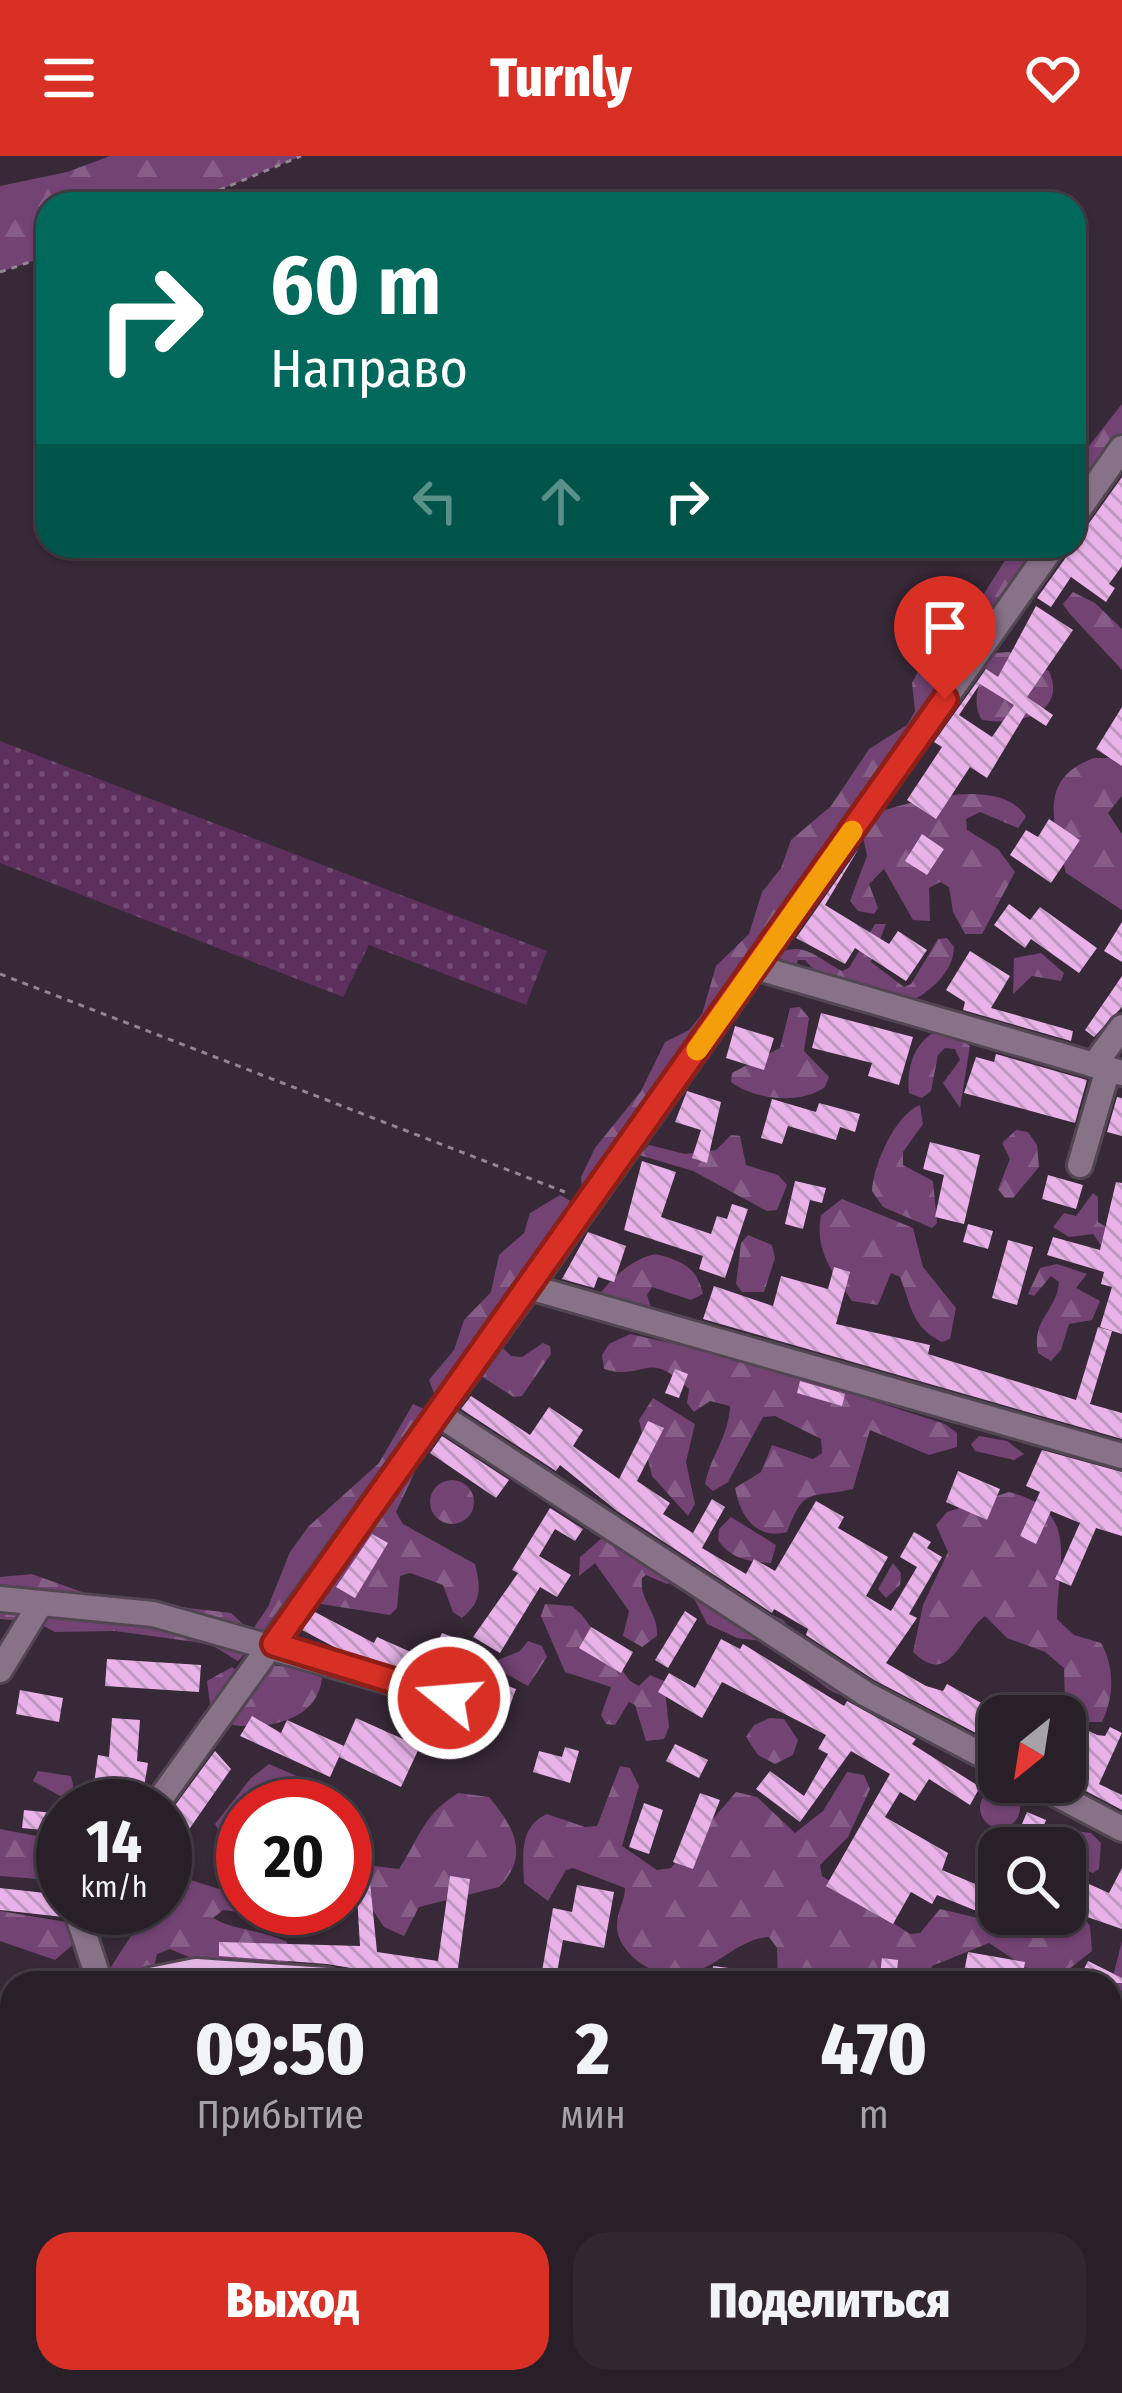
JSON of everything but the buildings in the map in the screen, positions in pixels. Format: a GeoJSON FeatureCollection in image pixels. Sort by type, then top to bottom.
{"type":"FeatureCollection","features":[{"type":"Feature","properties":{"kind":"street"},"geometry":{"type":"LineString","coordinates":[[1086,499],[1122,448]]}},
{"type":"Feature","properties":{"kind":"street"},"geometry":{"type":"LineString","coordinates":[[175,1779],[1045,558]]}},
{"type":"Feature","properties":{"kind":"street"},"geometry":{"type":"LineString","coordinates":[[755,967],[1108,1069]]}},
{"type":"Feature","properties":{"kind":"street"},"geometry":{"type":"LineString","coordinates":[[1080,1165],[1122,1027]]}},
{"type":"Feature","properties":{"kind":"street"},"geometry":{"type":"LineString","coordinates":[[529,1287],[1122,1456]]}},
{"type":"Feature","properties":{"kind":"street"},"geometry":{"type":"LineString","coordinates":[[438,1414],[866,1694],[978,1753]]}},
{"type":"Feature","properties":{"kind":"street"},"geometry":{"type":"LineString","coordinates":[[0,1599],[153,1614],[274,1644],[449,1698]]}},
{"type":"Feature","properties":{"kind":"street"},"geometry":{"type":"LineString","coordinates":[[0,1670],[39,1606]]}},
{"type":"Feature","properties":{"kind":"street"},"geometry":{"type":"LineString","coordinates":[[1073,1803],[1122,1829]]}},
{"type":"Feature","properties":{"kind":"street"},"geometry":{"type":"LineString","coordinates":[[84,1935],[96,1971]]}},
{"type":"Feature","properties":{"kind":"path"},"geometry":{"type":"LineString","coordinates":[[215,192],[301,156]]}},
{"type":"Feature","properties":{"kind":"path"},"geometry":{"type":"LineString","coordinates":[[0,272],[36,260]]}},
{"type":"Feature","properties":{"kind":"path"},"geometry":{"type":"LineString","coordinates":[[0,974],[589,1202]]}},
{"type":"Feature","properties":{"kind":"shaded area"},"geometry":{"type":"Polygon","coordinates":[[[0,741],[547,951],[526,1005],[369,945],[343,997],[0,863],[0,741]]]}},
{"type":"Feature","properties":{"kind":"green space"},"geometry":{"type":"Polygon","coordinates":[[[110,156],[301,156],[215,192],[36,192],[36,260],[0,272],[0,186],[67,172],[110,156]]]}},
{"type":"Feature","properties":{"kind":"green space"},"geometry":{"type":"Polygon","coordinates":[[[1122,404],[1122,461],[1086,512],[1086,450],[1122,404]]]}},
{"type":"Feature","properties":{"kind":"green space"},"geometry":{"type":"Polygon","coordinates":[[[1006,558],[1054,558],[875,813],[933,798],[978,794],[1014,804],[1026,817],[1018,828],[980,812],[966,819],[967,830],[998,849],[1015,872],[982,934],[965,934],[953,912],[949,887],[940,882],[929,888],[930,921],[913,920],[884,869],[869,884],[878,908],[874,914],[858,911],[850,901],[867,856],[862,832],[582,1191],[581,1177],[595,1148],[641,1091],[665,1042],[689,1030],[702,1014],[716,966],[749,934],[762,892],[781,868],[791,840],[831,806],[869,749],[907,725],[915,711],[912,683],[922,664],[975,608],[1006,558]]]}},
{"type":"Feature","properties":{"kind":"green space"},"geometry":{"type":"Polygon","coordinates":[[[1073,592],[1095,603],[1122,629],[1122,670],[1063,604],[1073,592]]]}},
{"type":"Feature","properties":{"kind":"green space"},"geometry":{"type":"Polygon","coordinates":[[[1009,652],[1049,671],[1051,698],[1036,714],[1024,718],[982,720],[977,704],[981,677],[993,653],[1009,652]]]}},
{"type":"Feature","properties":{"kind":"green space"},"geometry":{"type":"Polygon","coordinates":[[[1094,758],[1122,758],[1122,796],[1108,813],[1122,834],[1122,910],[1066,873],[1057,838],[1056,791],[1063,778],[1094,758]]]}},
{"type":"Feature","properties":{"kind":"green space"},"geometry":{"type":"Polygon","coordinates":[[[875,924],[886,924],[871,962],[904,987],[911,984],[938,939],[947,938],[954,947],[946,972],[911,1001],[819,976],[805,960],[798,960],[786,992],[770,983],[772,959],[791,949],[808,952],[842,971],[849,968],[875,924]]]}},
{"type":"Feature","properties":{"kind":"green space"},"geometry":{"type":"Polygon","coordinates":[[[1041,953],[1064,973],[1061,981],[1032,976],[1013,994],[1014,958],[1041,953]]]}},
{"type":"Feature","properties":{"kind":"green space"},"geometry":{"type":"Polygon","coordinates":[[[800,1007],[809,1018],[804,1051],[829,1077],[825,1087],[804,1096],[778,1098],[752,1093],[731,1082],[732,1073],[780,1048],[790,1008],[800,1007]]]}},
{"type":"Feature","properties":{"kind":"green space"},"geometry":{"type":"Polygon","coordinates":[[[945,1028],[970,1046],[960,1108],[943,1083],[960,1060],[955,1049],[945,1048],[938,1055],[931,1091],[922,1098],[909,1093],[915,1053],[927,1038],[945,1028]]]}},
{"type":"Feature","properties":{"kind":"green space"},"geometry":{"type":"Polygon","coordinates":[[[920,1105],[923,1124],[903,1152],[903,1165],[933,1181],[937,1223],[932,1228],[883,1207],[872,1191],[887,1142],[902,1119],[920,1105]]]}},
{"type":"Feature","properties":{"kind":"green space"},"geometry":{"type":"Polygon","coordinates":[[[1016,1130],[1028,1132],[1037,1145],[1039,1167],[1013,1198],[1005,1198],[998,1189],[1010,1159],[1002,1143],[1016,1130]]]}},
{"type":"Feature","properties":{"kind":"green space"},"geometry":{"type":"Polygon","coordinates":[[[731,1135],[740,1136],[746,1165],[778,1175],[787,1185],[777,1210],[767,1211],[693,1171],[639,1155],[649,1145],[685,1154],[716,1150],[731,1135]]]}},
{"type":"Feature","properties":{"kind":"green space"},"geometry":{"type":"Polygon","coordinates":[[[1093,1193],[1098,1197],[1098,1222],[1118,1235],[1114,1264],[1093,1234],[1069,1237],[1053,1227],[1064,1213],[1076,1216],[1093,1193]]]}},
{"type":"Feature","properties":{"kind":"green space"},"geometry":{"type":"Polygon","coordinates":[[[560,1195],[574,1203],[500,1345],[511,1356],[522,1357],[543,1343],[550,1346],[551,1354],[522,1396],[514,1397],[476,1373],[436,1399],[429,1380],[454,1350],[464,1320],[491,1292],[499,1255],[524,1233],[530,1213],[560,1195]]]}},
{"type":"Feature","properties":{"kind":"green space"},"geometry":{"type":"Polygon","coordinates":[[[842,1199],[913,1228],[923,1267],[956,1308],[950,1339],[942,1342],[924,1329],[900,1277],[891,1273],[878,1305],[852,1301],[827,1261],[820,1239],[821,1215],[842,1199]]]}},
{"type":"Feature","properties":{"kind":"green space"},"geometry":{"type":"Polygon","coordinates":[[[748,1235],[772,1245],[775,1258],[764,1292],[742,1292],[736,1284],[741,1243],[748,1235]]]}},
{"type":"Feature","properties":{"kind":"green space"},"geometry":{"type":"Polygon","coordinates":[[[656,1254],[687,1266],[703,1294],[691,1300],[652,1287],[647,1295],[654,1316],[631,1326],[607,1322],[599,1295],[624,1269],[656,1254]]]}},
{"type":"Feature","properties":{"kind":"green space"},"geometry":{"type":"Polygon","coordinates":[[[1057,1264],[1087,1274],[1076,1288],[1100,1301],[1092,1320],[1069,1324],[1061,1350],[1051,1361],[1038,1353],[1037,1341],[1059,1282],[1051,1276],[1034,1296],[1028,1294],[1040,1268],[1057,1264]]]}},
{"type":"Feature","properties":{"kind":"green space"},"geometry":{"type":"Polygon","coordinates":[[[630,1334],[743,1359],[945,1424],[957,1433],[957,1447],[929,1455],[870,1430],[853,1489],[804,1500],[787,1532],[766,1532],[745,1516],[735,1488],[761,1472],[772,1445],[813,1459],[822,1453],[821,1439],[775,1416],[763,1417],[728,1482],[713,1491],[705,1484],[730,1406],[710,1401],[694,1412],[687,1403],[689,1389],[663,1370],[604,1369],[602,1355],[609,1344],[630,1334]]]}},
{"type":"Feature","properties":{"kind":"green space"},"geometry":{"type":"Polygon","coordinates":[[[653,1398],[695,1424],[686,1462],[695,1504],[688,1516],[652,1476],[639,1420],[653,1398]]]}},
{"type":"Feature","properties":{"kind":"green space"},"geometry":{"type":"Polygon","coordinates":[[[413,1404],[429,1411],[432,1435],[396,1512],[403,1524],[475,1564],[479,1587],[473,1606],[462,1618],[453,1612],[443,1585],[410,1573],[400,1576],[397,1608],[390,1615],[296,1600],[268,1635],[252,1630],[268,1607],[290,1552],[308,1527],[379,1463],[413,1404]]]}},
{"type":"Feature","properties":{"kind":"green space"},"geometry":{"type":"Polygon","coordinates":[[[979,1436],[1007,1441],[1024,1454],[1014,1460],[975,1451],[971,1444],[979,1436]]]}},
{"type":"Feature","properties":{"kind":"green space"},"geometry":{"type":"Polygon","coordinates":[[[452,1480],[468,1486],[474,1502],[468,1518],[452,1524],[436,1518],[430,1502],[436,1486],[452,1480]]]}},
{"type":"Feature","properties":{"kind":"green space"},"geometry":{"type":"Polygon","coordinates":[[[1009,1492],[1032,1500],[1047,1512],[1060,1541],[1057,1619],[1074,1635],[1101,1643],[1109,1662],[1109,1702],[1102,1722],[1086,1722],[1086,1695],[1065,1695],[1064,1668],[1045,1652],[1007,1638],[985,1616],[946,1661],[926,1662],[913,1652],[923,1605],[948,1552],[936,1525],[947,1512],[1009,1492]]]}},
{"type":"Feature","properties":{"kind":"green space"},"geometry":{"type":"Polygon","coordinates":[[[731,1517],[776,1545],[771,1563],[741,1558],[723,1547],[719,1529],[731,1517]]]}},
{"type":"Feature","properties":{"kind":"green space"},"geometry":{"type":"Polygon","coordinates":[[[601,1539],[617,1539],[670,1575],[673,1582],[642,1578],[657,1636],[642,1647],[623,1636],[629,1611],[595,1563],[579,1576],[580,1557],[601,1539]]]}},
{"type":"Feature","properties":{"kind":"green space"},"geometry":{"type":"Polygon","coordinates":[[[893,1563],[901,1573],[900,1585],[886,1598],[878,1589],[893,1563]]]}},
{"type":"Feature","properties":{"kind":"green space"},"geometry":{"type":"Polygon","coordinates":[[[32,1574],[96,1597],[231,1613],[242,1623],[243,1656],[238,1661],[210,1644],[115,1631],[55,1632],[36,1622],[0,1619],[0,1577],[32,1574]]]}},
{"type":"Feature","properties":{"kind":"green space"},"geometry":{"type":"Polygon","coordinates":[[[692,1594],[728,1594],[783,1620],[842,1690],[837,1694],[828,1689],[768,1642],[737,1638],[707,1624],[692,1594]]]}},
{"type":"Feature","properties":{"kind":"green space"},"geometry":{"type":"Polygon","coordinates":[[[545,1604],[572,1606],[582,1615],[630,1681],[639,1686],[650,1675],[664,1681],[669,1727],[664,1739],[646,1741],[635,1705],[629,1702],[615,1725],[606,1724],[601,1715],[611,1687],[565,1672],[541,1616],[545,1604]]]}},
{"type":"Feature","properties":{"kind":"green space"},"geometry":{"type":"Polygon","coordinates":[[[528,1641],[542,1646],[547,1657],[528,1686],[488,1664],[520,1651],[528,1641]]]}},
{"type":"Feature","properties":{"kind":"green space"},"geometry":{"type":"Polygon","coordinates":[[[270,1665],[305,1669],[322,1678],[311,1704],[275,1723],[233,1725],[229,1718],[270,1665]]]}},
{"type":"Feature","properties":{"kind":"green space"},"geometry":{"type":"Polygon","coordinates":[[[232,1667],[239,1672],[219,1705],[210,1704],[207,1681],[232,1667]]]}},
{"type":"Feature","properties":{"kind":"green space"},"geometry":{"type":"Polygon","coordinates":[[[770,1718],[784,1719],[798,1740],[793,1755],[775,1764],[758,1755],[746,1737],[754,1725],[770,1718]]]}},
{"type":"Feature","properties":{"kind":"green space"},"geometry":{"type":"Polygon","coordinates":[[[269,1764],[304,1779],[250,1779],[269,1764]]]}},
{"type":"Feature","properties":{"kind":"green space"},"geometry":{"type":"Polygon","coordinates":[[[620,1766],[630,1768],[639,1786],[622,1846],[657,1870],[671,1868],[736,1792],[757,1797],[795,1833],[823,1811],[847,1772],[864,1775],[870,1789],[848,1837],[820,1865],[822,1876],[910,1934],[920,1933],[940,1909],[978,1918],[978,1935],[1086,1935],[1086,1920],[1092,1951],[1067,1971],[1031,1971],[989,1943],[932,1966],[931,1971],[778,1971],[777,1948],[769,1937],[696,1971],[656,1971],[640,1963],[621,1941],[617,1919],[625,1888],[573,1868],[566,1870],[548,1901],[524,1883],[525,1842],[531,1826],[547,1814],[585,1827],[597,1826],[620,1766]]]}},
{"type":"Feature","properties":{"kind":"green space"},"geometry":{"type":"Polygon","coordinates":[[[38,1771],[72,1779],[36,1779],[33,1781],[38,1771]]]}},
{"type":"Feature","properties":{"kind":"green space"},"geometry":{"type":"Polygon","coordinates":[[[458,1793],[489,1797],[511,1830],[514,1864],[499,1887],[419,1907],[404,1936],[384,1927],[372,1909],[372,1868],[399,1869],[429,1819],[458,1793]]]}},
{"type":"Feature","properties":{"kind":"green space"},"geometry":{"type":"Polygon","coordinates":[[[981,1803],[1019,1803],[1019,1816],[1008,1827],[992,1827],[981,1816],[981,1803]]]}},
{"type":"Feature","properties":{"kind":"green space"},"geometry":{"type":"Polygon","coordinates":[[[0,1829],[36,1836],[36,1879],[0,1876],[0,1829]]]}},
{"type":"Feature","properties":{"kind":"green space"},"geometry":{"type":"Polygon","coordinates":[[[1086,1832],[1101,1843],[1099,1869],[1086,1870],[1086,1832]]]}},
{"type":"Feature","properties":{"kind":"green space"},"geometry":{"type":"Polygon","coordinates":[[[192,1880],[216,1888],[216,1935],[268,1935],[287,1942],[291,1956],[285,1968],[213,1967],[170,1949],[157,1954],[150,1971],[108,1971],[132,1935],[192,1935],[192,1880]]]}},
{"type":"Feature","properties":{"kind":"green space"},"geometry":{"type":"Polygon","coordinates":[[[0,1911],[36,1917],[36,1935],[76,1935],[76,1942],[55,1960],[0,1941],[0,1911]]]}},
{"type":"Feature","properties":{"kind":"green space"},"geometry":{"type":"Polygon","coordinates":[[[1122,1941],[1122,1971],[1114,1971],[1122,1941]]]}},
{"type":"Feature","properties":{"kind":"slow traffic"},"geometry":{"type":"LineString","coordinates":[[697,1050],[852,831]]}},
{"type":"Feature","properties":{"kind":"route"},"geometry":{"type":"LineString","coordinates":[[449,1698],[274,1644],[945,699]]}}]}
